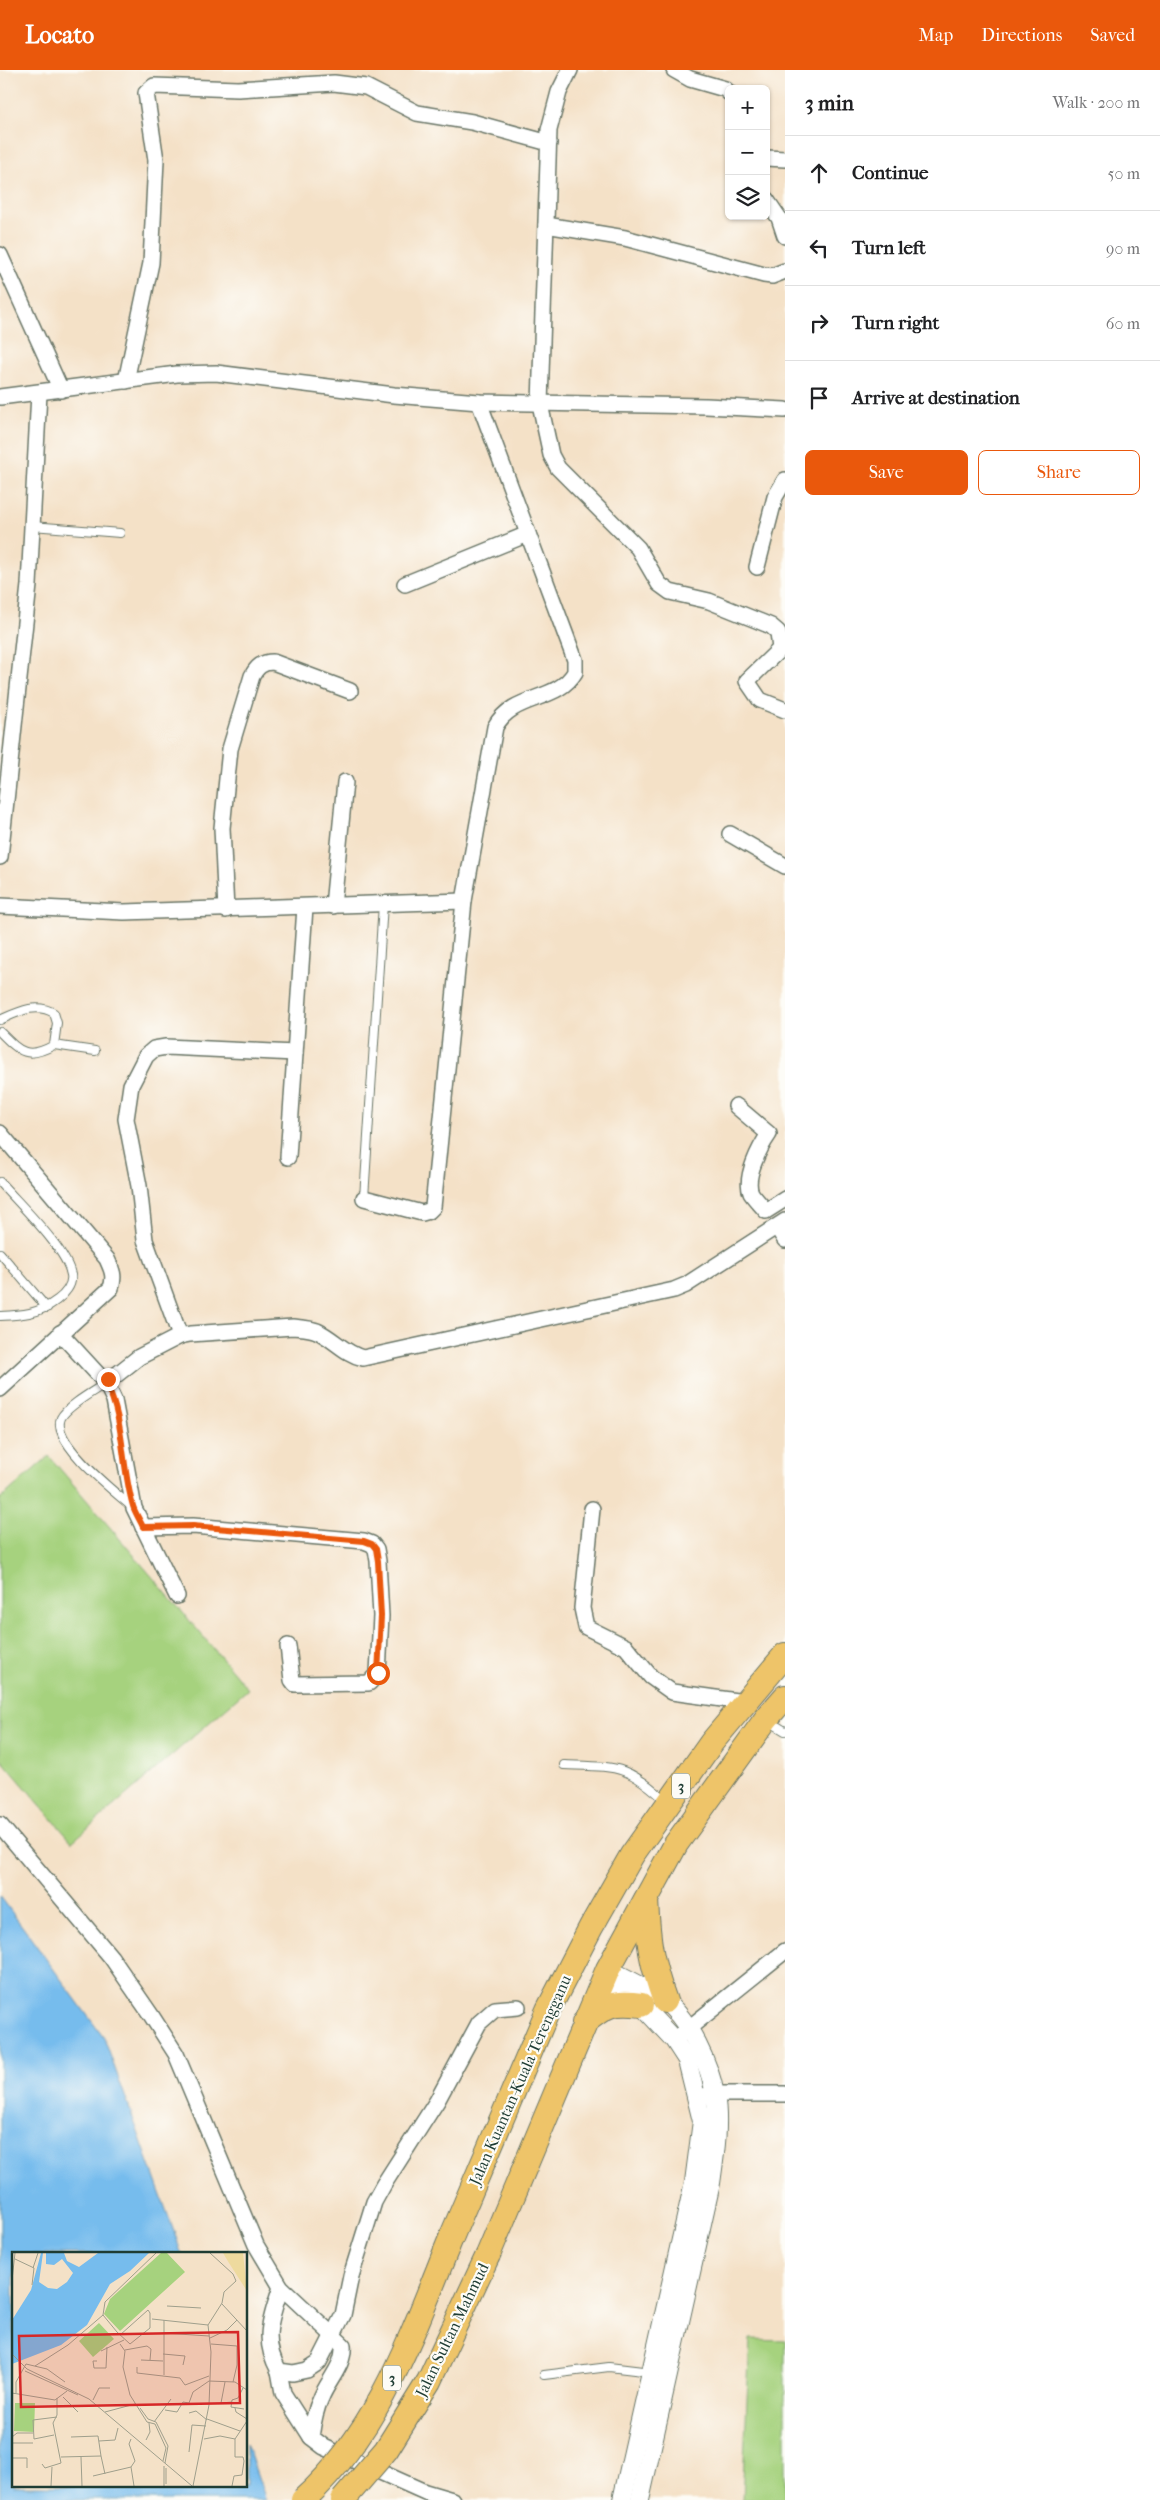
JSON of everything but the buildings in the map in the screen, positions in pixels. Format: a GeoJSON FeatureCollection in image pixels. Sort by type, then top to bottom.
{"type":"FeatureCollection","features":[{"type":"Feature","properties":{"kind":"highway","name":"Jalan Kuantan-Kuala Terengganu"},"geometry":{"type":"LineString","coordinates":[[451,2238],[554,1999],[591,1927],[632,1855],[712,1742],[785,1655]]}},
{"type":"Feature","properties":{"kind":"highway","name":"3"},"geometry":{"type":"LineString","coordinates":[[584,2024],[601,1975],[676,1844],[775,1725],[785,1697]]}},
{"type":"Feature","properties":{"kind":"highway"},"geometry":{"type":"LineString","coordinates":[[646,1898],[648,1938],[652,1964],[665,2001]]}},
{"type":"Feature","properties":{"kind":"highway"},"geometry":{"type":"LineString","coordinates":[[554,1999],[601,1975],[591,1951],[591,1927]]}},
{"type":"Feature","properties":{"kind":"highway"},"geometry":{"type":"LineString","coordinates":[[584,2024],[604,2007],[621,2002],[641,2006]]}},
{"type":"Feature","properties":{"kind":"highway","name":"Jalan Sultan Mahmud"},"geometry":{"type":"LineString","coordinates":[[343,2500],[386,2450],[429,2381],[488,2255],[584,2024]]}},
{"type":"Feature","properties":{"kind":"highway","name":"Jalan Sultan Mahmud"},"geometry":{"type":"LineString","coordinates":[[303,2500],[341,2459],[371,2418],[396,2369],[451,2238]]}},
{"type":"Feature","properties":{"kind":"street"},"geometry":{"type":"LineString","coordinates":[[570,70],[559,92],[550,120],[548,143],[540,404],[551,455],[558,468],[638,548],[659,584],[670,592],[708,601],[771,626],[778,632],[780,649],[749,678],[750,688],[762,702],[785,710]]}},
{"type":"Feature","properties":{"kind":"street"},"geometry":{"type":"LineString","coordinates":[[674,70],[690,79],[725,89]]}},
{"type":"Feature","properties":{"kind":"street"},"geometry":{"type":"LineString","coordinates":[[126,381],[151,263],[156,160],[146,93],[154,86],[238,89],[334,83],[366,87],[417,113],[472,122],[548,143]]}},
{"type":"Feature","properties":{"kind":"street"},"geometry":{"type":"LineString","coordinates":[[770,162],[785,159]]}},
{"type":"Feature","properties":{"kind":"street"},"geometry":{"type":"LineString","coordinates":[[770,205],[779,218],[785,236]]}},
{"type":"Feature","properties":{"kind":"street"},"geometry":{"type":"LineString","coordinates":[[546,225],[625,238],[764,275],[772,276],[785,271]]}},
{"type":"Feature","properties":{"kind":"street"},"geometry":{"type":"LineString","coordinates":[[0,255],[62,390]]}},
{"type":"Feature","properties":{"kind":"street"},"geometry":{"type":"LineString","coordinates":[[0,397],[177,374],[216,373],[394,395],[479,402],[706,406],[785,410]]}},
{"type":"Feature","properties":{"kind":"street"},"geometry":{"type":"LineString","coordinates":[[0,857],[29,585],[39,393]]}},
{"type":"Feature","properties":{"kind":"street"},"geometry":{"type":"LineString","coordinates":[[364,1198],[422,1213],[429,1211],[432,1206],[464,901],[495,728],[508,710],[563,686],[575,672],[575,660],[479,402]]}},
{"type":"Feature","properties":{"kind":"street"},"geometry":{"type":"LineString","coordinates":[[757,567],[773,504],[785,480]]}},
{"type":"Feature","properties":{"kind":"street"},"geometry":{"type":"LineString","coordinates":[[405,584],[528,534]]}},
{"type":"Feature","properties":{"kind":"street"},"geometry":{"type":"LineString","coordinates":[[226,910],[222,828],[230,749],[257,667],[266,662],[273,662],[350,691]]}},
{"type":"Feature","properties":{"kind":"street"},"geometry":{"type":"LineString","coordinates":[[333,906],[344,782]]}},
{"type":"Feature","properties":{"kind":"street"},"geometry":{"type":"LineString","coordinates":[[730,834],[785,866]]}},
{"type":"Feature","properties":{"kind":"street"},"geometry":{"type":"LineString","coordinates":[[0,906],[124,912],[464,901]]}},
{"type":"Feature","properties":{"kind":"street"},"geometry":{"type":"LineString","coordinates":[[288,1157],[305,907]]}},
{"type":"Feature","properties":{"kind":"street"},"geometry":{"type":"LineString","coordinates":[[180,1336],[145,1240],[139,1186],[126,1119],[131,1084],[146,1056],[154,1049],[166,1047],[295,1053]]}},
{"type":"Feature","properties":{"kind":"street"},"geometry":{"type":"LineString","coordinates":[[736,1106],[769,1134],[751,1174],[752,1193],[766,1212],[785,1199]]}},
{"type":"Feature","properties":{"kind":"street"},"geometry":{"type":"LineString","coordinates":[[0,1133],[107,1260],[114,1280],[111,1288],[65,1338],[2,1383]]}},
{"type":"Feature","properties":{"kind":"street"},"geometry":{"type":"LineString","coordinates":[[106,1383],[139,1356],[180,1336],[208,1331],[299,1328],[316,1331],[343,1349],[363,1358],[674,1290],[694,1280],[781,1224],[785,1240]]}},
{"type":"Feature","properties":{"kind":"street"},"geometry":{"type":"LineString","coordinates":[[65,1338],[106,1383],[114,1400],[134,1508],[177,1596]]}},
{"type":"Feature","properties":{"kind":"street"},"geometry":{"type":"LineString","coordinates":[[592,1509],[582,1608],[586,1627],[626,1647],[651,1677],[672,1692],[744,1702]]}},
{"type":"Feature","properties":{"kind":"street"},"geometry":{"type":"LineString","coordinates":[[143,1527],[193,1526],[364,1541],[372,1544],[376,1549],[378,1561],[381,1616],[378,1673],[374,1680],[369,1683],[295,1684],[292,1680],[288,1646]]}},
{"type":"Feature","properties":{"kind":"street"},"geometry":{"type":"LineString","coordinates":[[0,1825],[111,1957],[176,2054],[256,2245],[280,2287],[343,2345],[344,2354],[341,2364],[327,2384],[320,2400],[311,2436]]}},
{"type":"Feature","properties":{"kind":"street"},"geometry":{"type":"LineString","coordinates":[[674,2040],[785,1950]]}},
{"type":"Feature","properties":{"kind":"street"},"geometry":{"type":"LineString","coordinates":[[601,1975],[665,2001],[688,2027],[701,2055],[715,2155],[711,2183],[640,2500]]}},
{"type":"Feature","properties":{"kind":"street"},"geometry":{"type":"LineString","coordinates":[[601,1975],[641,2006],[674,2040],[706,2095],[694,2182],[622,2500]]}},
{"type":"Feature","properties":{"kind":"street"},"geometry":{"type":"LineString","coordinates":[[279,2371],[293,2373],[313,2367],[319,2362],[343,2316],[351,2276],[374,2202],[384,2184],[437,2101],[479,2023],[495,2009],[518,2007]]}},
{"type":"Feature","properties":{"kind":"street"},"geometry":{"type":"LineString","coordinates":[[706,2095],[785,2094]]}},
{"type":"Feature","properties":{"kind":"street"},"geometry":{"type":"LineString","coordinates":[[280,2287],[268,2337],[272,2359],[279,2371],[283,2393],[311,2436],[324,2448],[425,2492],[452,2500]]}},
{"type":"Feature","properties":{"kind":"lane"},"geometry":{"type":"LineString","coordinates":[[32,526],[120,532]]}},
{"type":"Feature","properties":{"kind":"lane"},"geometry":{"type":"LineString","coordinates":[[364,1198],[383,904]]}},
{"type":"Feature","properties":{"kind":"lane"},"geometry":{"type":"LineString","coordinates":[[0,1020],[31,1008],[45,1007],[54,1013],[57,1023],[54,1045]]}},
{"type":"Feature","properties":{"kind":"lane"},"geometry":{"type":"LineString","coordinates":[[0,1032],[20,1050],[29,1055],[42,1052],[54,1045],[96,1051]]}},
{"type":"Feature","properties":{"kind":"lane"},"geometry":{"type":"LineString","coordinates":[[0,1182],[66,1258],[72,1277],[66,1294],[47,1308],[29,1315],[0,1316]]}},
{"type":"Feature","properties":{"kind":"lane"},"geometry":{"type":"LineString","coordinates":[[0,1253],[47,1308]]}},
{"type":"Feature","properties":{"kind":"lane"},"geometry":{"type":"LineString","coordinates":[[106,1383],[68,1410],[60,1419],[60,1428],[65,1442],[101,1480],[134,1508]]}},
{"type":"Feature","properties":{"kind":"lane"},"geometry":{"type":"LineString","coordinates":[[564,1765],[616,1767],[638,1777],[668,1804]]}},
{"type":"Feature","properties":{"kind":"lane"},"geometry":{"type":"LineString","coordinates":[[544,2375],[609,2367],[668,2376]]}},
{"type":"Feature","properties":{"kind":"green space"},"geometry":{"type":"Polygon","coordinates":[[[49,1456],[248,1689],[72,1842],[0,1758],[0,1499],[49,1456]]]}},
{"type":"Feature","properties":{"kind":"green space"},"geometry":{"type":"Polygon","coordinates":[[[750,2339],[785,2340],[785,2500],[742,2500],[750,2339]]]}},
{"type":"Feature","properties":{"kind":"water"},"geometry":{"type":"Polygon","coordinates":[[[0,1896],[104,2038],[181,2252],[12,2252],[12,2488],[248,2488],[248,2449],[266,2500],[0,2500],[0,1896]]]}},
{"type":"Feature","properties":{"kind":"route"},"geometry":{"type":"LineString","coordinates":[[108,1379],[106,1383],[114,1400],[119,1419],[134,1508],[143,1527],[193,1526],[274,1532],[364,1541],[372,1544],[376,1549],[378,1561],[381,1616],[378,1673]]}}]}
